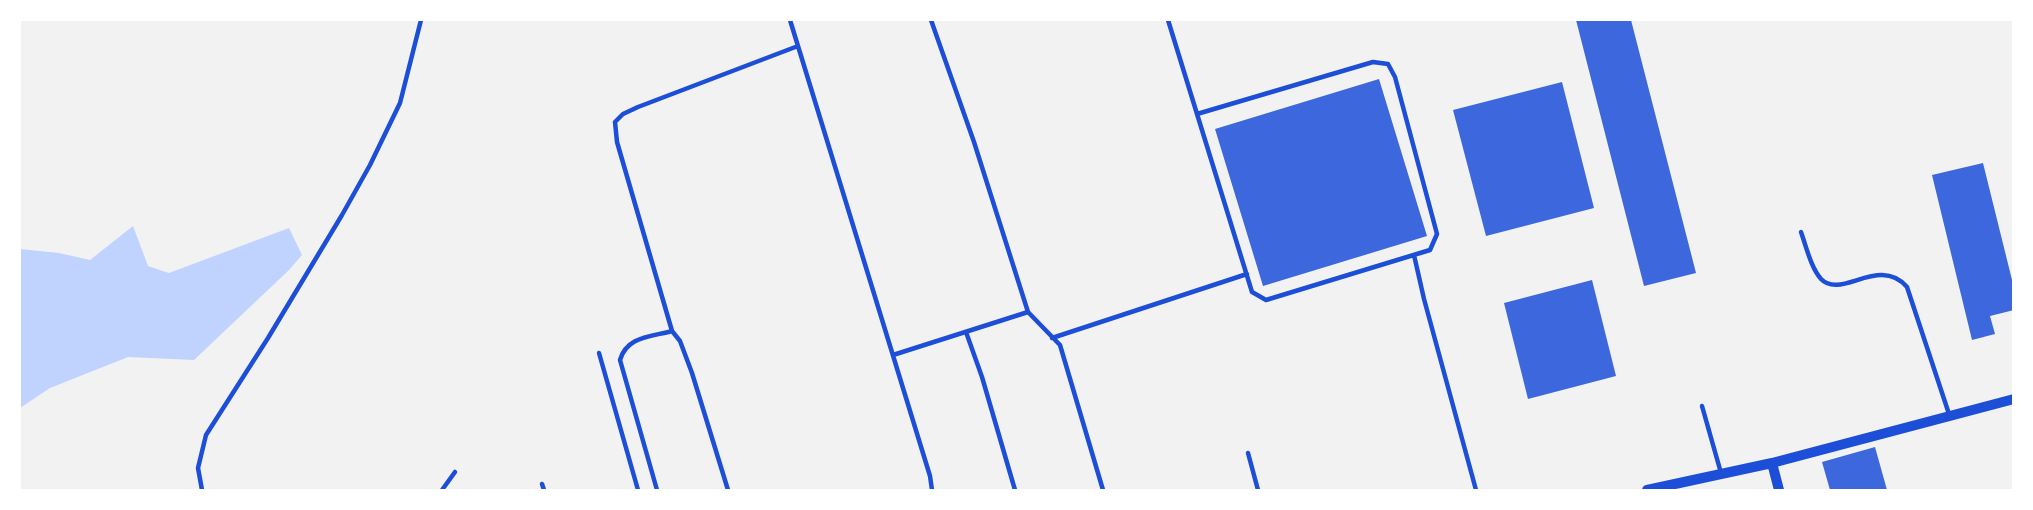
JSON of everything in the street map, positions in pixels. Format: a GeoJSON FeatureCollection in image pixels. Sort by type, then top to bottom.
{"type":"FeatureCollection","features":[{"type":"Feature","properties":{"kind":"street"},"geometry":{"type":"LineString","coordinates":[[1647,490],[1666,488],[1772,463],[1949,414],[2013,399]]}},
{"type":"Feature","properties":{"kind":"street"},"geometry":{"type":"LineString","coordinates":[[1772,463],[1779,490]]}},
{"type":"Feature","properties":{"kind":"lane"},"geometry":{"type":"LineString","coordinates":[[202,490],[198,468],[206,435],[268,338],[370,165],[400,103],[421,20]]}},
{"type":"Feature","properties":{"kind":"lane"},"geometry":{"type":"LineString","coordinates":[[790,20],[930,476],[932,490]]}},
{"type":"Feature","properties":{"kind":"lane"},"geometry":{"type":"LineString","coordinates":[[931,20],[974,142],[1028,312],[1060,345],[1103,490]]}},
{"type":"Feature","properties":{"kind":"lane"},"geometry":{"type":"LineString","coordinates":[[1168,20],[1197,114],[1247,274],[1252,292],[1266,300],[1430,250],[1437,234],[1395,77],[1388,64],[1373,62],[1197,114]]}},
{"type":"Feature","properties":{"kind":"lane"},"geometry":{"type":"LineString","coordinates":[[728,490],[692,373],[680,340],[672,331],[617,142],[615,122],[623,114],[638,107],[798,46]]}},
{"type":"Feature","properties":{"kind":"lane"},"geometry":{"type":"LineString","coordinates":[[1801,232],[1817,272],[1827,284],[1838,285],[1886,274],[1901,280],[1907,287],[1949,414]]}},
{"type":"Feature","properties":{"kind":"lane"},"geometry":{"type":"LineString","coordinates":[[1414,255],[1476,490]]}},
{"type":"Feature","properties":{"kind":"lane"},"geometry":{"type":"LineString","coordinates":[[1052,338],[1247,274]]}},
{"type":"Feature","properties":{"kind":"lane"},"geometry":{"type":"LineString","coordinates":[[893,355],[1028,312]]}},
{"type":"Feature","properties":{"kind":"lane"},"geometry":{"type":"LineString","coordinates":[[657,490],[620,360],[622,352],[631,342],[672,331]]}},
{"type":"Feature","properties":{"kind":"lane"},"geometry":{"type":"LineString","coordinates":[[966,332],[982,377],[1015,490]]}},
{"type":"Feature","properties":{"kind":"lane"},"geometry":{"type":"LineString","coordinates":[[599,353],[638,490]]}},
{"type":"Feature","properties":{"kind":"lane"},"geometry":{"type":"LineString","coordinates":[[1702,406],[1721,474]]}},
{"type":"Feature","properties":{"kind":"lane"},"geometry":{"type":"LineString","coordinates":[[1248,453],[1258,490]]}},
{"type":"Feature","properties":{"kind":"lane"},"geometry":{"type":"LineString","coordinates":[[442,490],[455,472]]}},
{"type":"Feature","properties":{"kind":"lane"},"geometry":{"type":"LineString","coordinates":[[542,484],[544,490]]}},
{"type":"Feature","properties":{"kind":"water"},"geometry":{"type":"Polygon","coordinates":[[[133,226],[148,266],[169,273],[289,228],[302,255],[194,360],[128,357],[50,388],[20,408],[20,249],[59,253],[90,260],[133,226]]]}},
{"type":"Feature","properties":{"kind":"building"},"geometry":{"type":"Polygon","coordinates":[[[1576,20],[1631,20],[1696,273],[1644,286],[1576,20]]]}},
{"type":"Feature","properties":{"kind":"building"},"geometry":{"type":"Polygon","coordinates":[[[1379,79],[1427,236],[1263,286],[1215,129],[1379,79]]]}},
{"type":"Feature","properties":{"kind":"building"},"geometry":{"type":"Polygon","coordinates":[[[1562,82],[1594,208],[1486,236],[1453,110],[1562,82]]]}},
{"type":"Feature","properties":{"kind":"building"},"geometry":{"type":"Polygon","coordinates":[[[1983,163],[2014,288],[2014,310],[1990,316],[1995,334],[1972,340],[1932,175],[1983,163]]]}},
{"type":"Feature","properties":{"kind":"building"},"geometry":{"type":"Polygon","coordinates":[[[1592,280],[1616,376],[1528,399],[1504,303],[1592,280]]]}},
{"type":"Feature","properties":{"kind":"building"},"geometry":{"type":"Polygon","coordinates":[[[1875,447],[1887,490],[1830,490],[1822,462],[1875,447]]]}}]}
